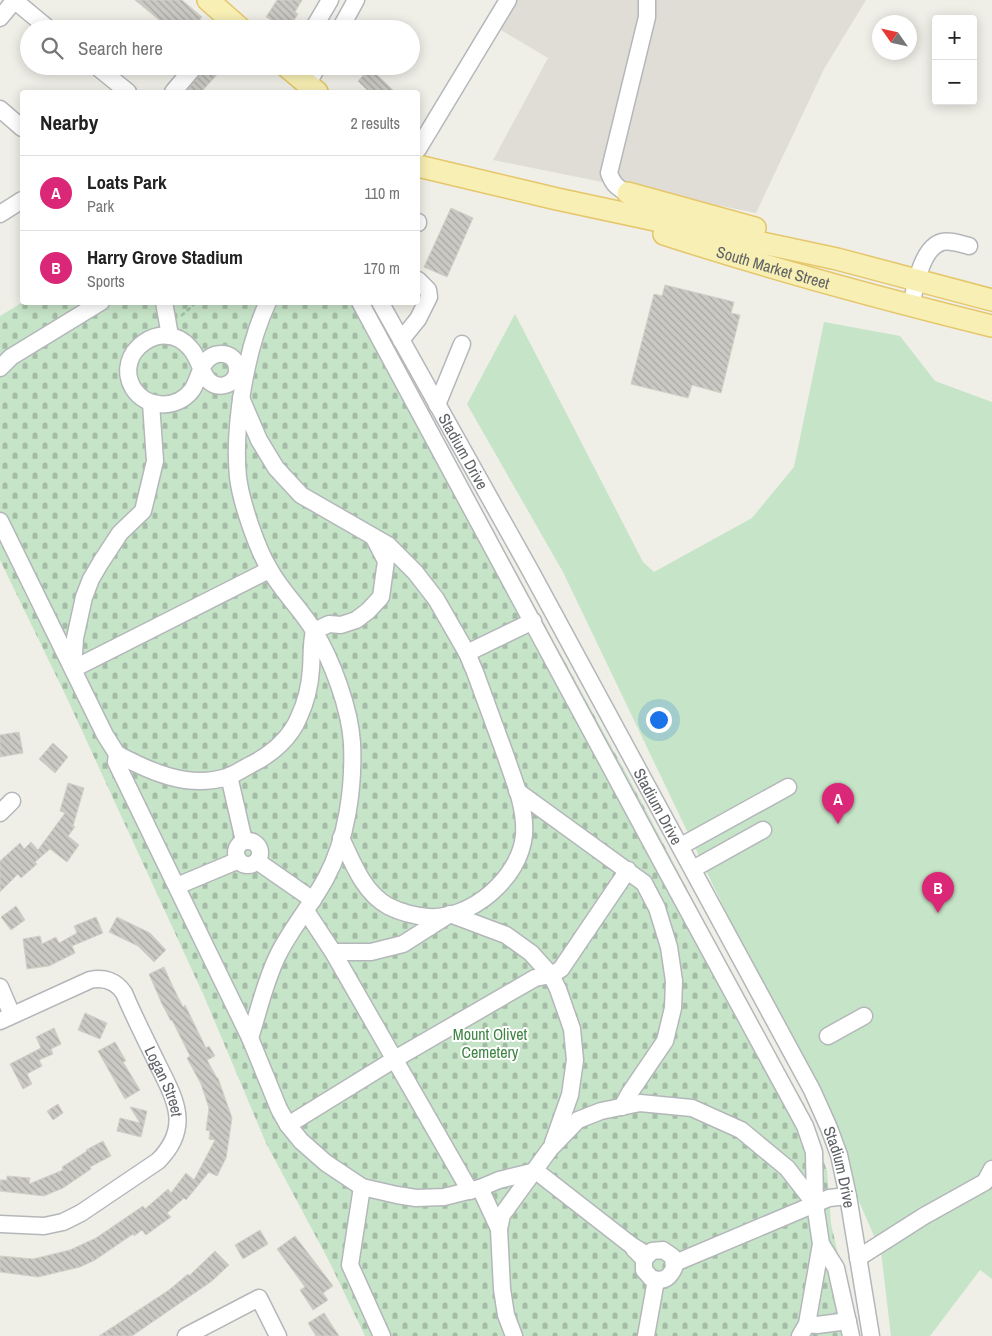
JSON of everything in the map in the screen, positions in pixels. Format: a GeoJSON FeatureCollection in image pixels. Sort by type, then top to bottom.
{"type":"FeatureCollection","features":[{"type":"Feature","properties":{"kind":"main road"},"geometry":{"type":"LineString","coordinates":[[208,0],[227,20]]}},
{"type":"Feature","properties":{"kind":"main road"},"geometry":{"type":"LineString","coordinates":[[303,75],[314,81]]}},
{"type":"Feature","properties":{"kind":"main road","name":"South Market Street"},"geometry":{"type":"LineString","coordinates":[[420,166],[557,199],[837,259],[992,300]]}},
{"type":"Feature","properties":{"kind":"main road"},"geometry":{"type":"LineString","coordinates":[[628,193],[779,235],[837,259]]}},
{"type":"Feature","properties":{"kind":"main road","name":"South Market Street"},"geometry":{"type":"LineString","coordinates":[[557,199],[722,253],[911,306],[992,326]]}},
{"type":"Feature","properties":{"kind":"street"},"geometry":{"type":"LineString","coordinates":[[0,18],[14,0],[38,20]]}},
{"type":"Feature","properties":{"kind":"street"},"geometry":{"type":"LineString","coordinates":[[318,20],[330,0]]}},
{"type":"Feature","properties":{"kind":"street"},"geometry":{"type":"LineString","coordinates":[[345,20],[356,0]]}},
{"type":"Feature","properties":{"kind":"street"},"geometry":{"type":"LineString","coordinates":[[420,146],[508,0]]}},
{"type":"Feature","properties":{"kind":"street"},"geometry":{"type":"LineString","coordinates":[[628,193],[617,188],[609,173],[646,17],[647,0]]}},
{"type":"Feature","properties":{"kind":"street"},"geometry":{"type":"LineString","coordinates":[[107,75],[126,90]]}},
{"type":"Feature","properties":{"kind":"street"},"geometry":{"type":"LineString","coordinates":[[175,90],[187,75]]}},
{"type":"Feature","properties":{"kind":"street"},"geometry":{"type":"LineString","coordinates":[[0,109],[20,126]]}},
{"type":"Feature","properties":{"kind":"street"},"geometry":{"type":"LineString","coordinates":[[0,214],[20,201]]}},
{"type":"Feature","properties":{"kind":"street"},"geometry":{"type":"LineString","coordinates":[[911,306],[923,261],[931,250],[942,242],[955,242],[969,246]]}},
{"type":"Feature","properties":{"kind":"street"},"geometry":{"type":"LineString","coordinates":[[401,340],[418,320],[430,297],[428,290],[420,282]]}},
{"type":"Feature","properties":{"kind":"street"},"geometry":{"type":"LineString","coordinates":[[0,368],[11,358],[96,305]]}},
{"type":"Feature","properties":{"kind":"street"},"geometry":{"type":"LineString","coordinates":[[165,305],[169,331],[190,347],[208,381],[214,385],[222,386],[241,375]]}},
{"type":"Feature","properties":{"kind":"street"},"geometry":{"type":"LineString","coordinates":[[250,1038],[268,978],[279,954],[327,876],[341,838],[351,796],[352,742],[345,706],[336,677],[314,631],[269,570],[258,544],[238,478],[241,375],[258,323],[267,305]]}},
{"type":"Feature","properties":{"kind":"street"},"geometry":{"type":"LineString","coordinates":[[362,305],[805,1126],[814,1152],[815,1204],[821,1244],[803,1330]]}},
{"type":"Feature","properties":{"kind":"street","name":"Stadium Drive"},"geometry":{"type":"LineString","coordinates":[[382,305],[530,570],[812,1090],[836,1146],[848,1196],[871,1336]]}},
{"type":"Feature","properties":{"kind":"street"},"geometry":{"type":"LineString","coordinates":[[169,331],[148,339],[138,346],[132,355],[129,366],[129,378],[133,388],[141,397],[151,403],[162,405],[184,398],[192,390],[201,368],[213,355],[220,353],[227,354],[233,359],[241,375]]}},
{"type":"Feature","properties":{"kind":"street"},"geometry":{"type":"LineString","coordinates":[[437,404],[462,344]]}},
{"type":"Feature","properties":{"kind":"street"},"geometry":{"type":"LineString","coordinates":[[241,398],[259,440],[276,468],[301,494],[388,545],[415,572],[436,599],[467,653],[475,672],[522,808],[524,834],[521,853],[510,873],[494,891],[473,906],[450,914],[430,917],[411,914],[388,906],[372,893],[360,879],[341,838]]}},
{"type":"Feature","properties":{"kind":"street"},"geometry":{"type":"LineString","coordinates":[[73,669],[75,638],[84,597],[91,580],[120,533],[143,511],[155,461],[151,403]]}},
{"type":"Feature","properties":{"kind":"street"},"geometry":{"type":"LineString","coordinates":[[0,521],[105,734],[117,754],[154,772],[186,780],[208,780],[229,776],[267,756],[285,739],[299,719],[306,697],[311,670],[311,643],[314,631]]}},
{"type":"Feature","properties":{"kind":"street"},"geometry":{"type":"LineString","coordinates":[[314,631],[329,624],[341,625],[356,620],[368,611],[381,597],[386,562],[373,536]]}},
{"type":"Feature","properties":{"kind":"street"},"geometry":{"type":"LineString","coordinates":[[73,669],[269,570]]}},
{"type":"Feature","properties":{"kind":"street"},"geometry":{"type":"LineString","coordinates":[[467,653],[533,621]]}},
{"type":"Feature","properties":{"kind":"street"},"geometry":{"type":"LineString","coordinates":[[117,754],[116,762],[250,1038],[279,1108],[288,1125],[302,1141],[326,1163],[362,1187],[416,1198],[444,1197],[475,1190],[499,1180],[536,1171]]}},
{"type":"Feature","properties":{"kind":"street"},"geometry":{"type":"LineString","coordinates":[[229,776],[244,841]]}},
{"type":"Feature","properties":{"kind":"street"},"geometry":{"type":"LineString","coordinates":[[681,846],[788,787]]}},
{"type":"Feature","properties":{"kind":"street"},"geometry":{"type":"LineString","coordinates":[[517,791],[644,882],[657,908],[669,947],[674,981],[673,1008],[665,1042],[622,1107]]}},
{"type":"Feature","properties":{"kind":"street"},"geometry":{"type":"LineString","coordinates":[[0,813],[12,801]]}},
{"type":"Feature","properties":{"kind":"street"},"geometry":{"type":"LineString","coordinates":[[693,869],[763,830]]}},
{"type":"Feature","properties":{"kind":"street"},"geometry":{"type":"LineString","coordinates":[[244,841],[251,841],[260,849],[260,856],[252,864],[246,865],[238,860],[236,850],[244,841]]}},
{"type":"Feature","properties":{"kind":"street"},"geometry":{"type":"LineString","coordinates":[[177,886],[238,860]]}},
{"type":"Feature","properties":{"kind":"street"},"geometry":{"type":"LineString","coordinates":[[257,861],[310,906],[333,952],[395,1059],[499,1229]]}},
{"type":"Feature","properties":{"kind":"street"},"geometry":{"type":"LineString","coordinates":[[288,1125],[395,1059],[535,978],[551,975],[561,969],[628,870]]}},
{"type":"Feature","properties":{"kind":"street"},"geometry":{"type":"LineString","coordinates":[[644,882],[667,872]]}},
{"type":"Feature","properties":{"kind":"street"},"geometry":{"type":"LineString","coordinates":[[333,952],[371,952],[403,944],[450,914]]}},
{"type":"Feature","properties":{"kind":"street"},"geometry":{"type":"LineString","coordinates":[[450,914],[506,935],[531,953],[551,975],[558,989],[572,1029],[575,1060],[570,1095],[550,1149]]}},
{"type":"Feature","properties":{"kind":"street","name":"Logan Street"},"geometry":{"type":"LineString","coordinates":[[0,1224],[34,1226],[54,1224],[81,1214],[158,1161],[171,1145],[176,1132],[178,1118],[174,1098],[124,993],[114,983],[100,979],[90,980],[6,1018]]}},
{"type":"Feature","properties":{"kind":"street"},"geometry":{"type":"LineString","coordinates":[[0,987],[6,1018]]}},
{"type":"Feature","properties":{"kind":"street"},"geometry":{"type":"LineString","coordinates":[[828,1036],[864,1016]]}},
{"type":"Feature","properties":{"kind":"street"},"geometry":{"type":"LineString","coordinates":[[559,1125],[601,1111],[640,1103],[692,1108],[741,1130],[787,1168],[815,1204]]}},
{"type":"Feature","properties":{"kind":"street"},"geometry":{"type":"LineString","coordinates":[[514,1336],[506,1315],[502,1289],[499,1229],[502,1216],[550,1149],[578,1120]]}},
{"type":"Feature","properties":{"kind":"street"},"geometry":{"type":"LineString","coordinates":[[858,1258],[924,1216],[985,1182],[992,1169]]}},
{"type":"Feature","properties":{"kind":"street"},"geometry":{"type":"LineString","coordinates":[[536,1171],[646,1257]]}},
{"type":"Feature","properties":{"kind":"street"},"geometry":{"type":"LineString","coordinates":[[362,1187],[350,1265],[382,1336]]}},
{"type":"Feature","properties":{"kind":"street"},"geometry":{"type":"LineString","coordinates":[[675,1263],[829,1198],[848,1196]]}},
{"type":"Feature","properties":{"kind":"street"},"geometry":{"type":"LineString","coordinates":[[803,1330],[817,1325],[849,1328],[836,1268],[821,1244]]}},
{"type":"Feature","properties":{"kind":"street"},"geometry":{"type":"LineString","coordinates":[[663,1250],[673,1257],[675,1263],[668,1278],[656,1280],[647,1275],[643,1265],[646,1257],[652,1251],[663,1250]]}},
{"type":"Feature","properties":{"kind":"street"},"geometry":{"type":"LineString","coordinates":[[646,1336],[656,1280]]}},
{"type":"Feature","properties":{"kind":"street"},"geometry":{"type":"LineString","coordinates":[[186,1336],[259,1298],[278,1336]]}},
{"type":"Feature","properties":{"kind":"path"},"geometry":{"type":"LineString","coordinates":[[169,331],[194,305]]}},
{"type":"Feature","properties":{"kind":"shaded area"},"geometry":{"type":"Polygon","coordinates":[[[516,0],[866,0],[824,69],[756,213],[493,160],[548,58],[499,29],[516,0]]]}},
{"type":"Feature","properties":{"kind":"green space","name":"Mount Olivet Cemetery"},"geometry":{"type":"Polygon","coordinates":[[[20,304],[370,305],[640,799],[753,1015],[804,1104],[827,1171],[831,1224],[857,1336],[365,1336],[329,1261],[266,1143],[204,996],[66,696],[0,560],[0,316],[20,304]]]}},
{"type":"Feature","properties":{"kind":"green space"},"geometry":{"type":"Polygon","coordinates":[[[515,314],[643,562],[654,572],[752,518],[794,467],[824,322],[900,336],[935,381],[992,402],[992,1279],[980,1270],[930,1336],[891,1336],[881,1252],[804,1075],[563,572],[467,404],[515,314]]]}},
{"type":"Feature","properties":{"kind":"building"},"geometry":{"type":"Polygon","coordinates":[[[135,0],[182,0],[202,17],[200,20],[159,20],[135,0]]]}},
{"type":"Feature","properties":{"kind":"building"},"geometry":{"type":"Polygon","coordinates":[[[277,0],[302,0],[295,12],[298,14],[294,20],[272,20],[266,17],[277,0]]]}},
{"type":"Feature","properties":{"kind":"building"},"geometry":{"type":"Polygon","coordinates":[[[200,75],[217,75],[203,90],[188,90],[200,75]]]}},
{"type":"Feature","properties":{"kind":"building"},"geometry":{"type":"Polygon","coordinates":[[[364,75],[377,75],[393,90],[367,90],[358,81],[364,75]]]}},
{"type":"Feature","properties":{"kind":"building"},"geometry":{"type":"Polygon","coordinates":[[[451,208],[473,218],[447,277],[424,267],[451,208]]]}},
{"type":"Feature","properties":{"kind":"building"},"geometry":{"type":"Polygon","coordinates":[[[665,285],[734,302],[731,313],[740,315],[721,393],[692,385],[688,398],[631,384],[654,294],[662,296],[665,285]]]}},
{"type":"Feature","properties":{"kind":"building"},"geometry":{"type":"Polygon","coordinates":[[[19,732],[23,753],[0,757],[0,735],[19,732]]]}},
{"type":"Feature","properties":{"kind":"building"},"geometry":{"type":"Polygon","coordinates":[[[53,743],[68,757],[55,773],[39,759],[53,743]]]}},
{"type":"Feature","properties":{"kind":"building"},"geometry":{"type":"Polygon","coordinates":[[[68,783],[84,788],[73,826],[75,827],[68,836],[79,845],[67,862],[50,849],[21,878],[18,874],[0,892],[0,861],[20,843],[24,849],[31,842],[38,850],[65,813],[60,811],[68,783]]]}},
{"type":"Feature","properties":{"kind":"building"},"geometry":{"type":"Polygon","coordinates":[[[16,906],[25,920],[11,930],[1,917],[16,906]]]}},
{"type":"Feature","properties":{"kind":"building"},"geometry":{"type":"Polygon","coordinates":[[[96,917],[103,933],[72,946],[75,953],[49,966],[27,969],[23,939],[40,936],[42,944],[56,937],[59,943],[77,933],[74,926],[96,917]]]}},
{"type":"Feature","properties":{"kind":"building"},"geometry":{"type":"Polygon","coordinates":[[[117,917],[150,933],[166,950],[154,962],[138,946],[109,932],[117,917]]]}},
{"type":"Feature","properties":{"kind":"building"},"geometry":{"type":"Polygon","coordinates":[[[164,967],[183,1007],[185,1005],[206,1048],[209,1046],[215,1056],[207,1060],[218,1078],[232,1118],[226,1158],[217,1176],[209,1172],[186,1200],[184,1198],[167,1213],[171,1217],[146,1235],[142,1230],[134,1236],[133,1234],[95,1260],[80,1267],[38,1277],[0,1272],[0,1256],[33,1259],[70,1250],[96,1238],[143,1206],[145,1209],[168,1189],[171,1193],[186,1173],[194,1180],[215,1140],[209,1139],[210,1131],[206,1130],[209,1108],[201,1084],[187,1058],[190,1056],[162,1004],[149,974],[164,967]]]}},
{"type":"Feature","properties":{"kind":"building"},"geometry":{"type":"Polygon","coordinates":[[[85,1013],[107,1023],[100,1039],[78,1030],[85,1013]]]}},
{"type":"Feature","properties":{"kind":"building"},"geometry":{"type":"Polygon","coordinates":[[[54,1028],[61,1044],[51,1049],[53,1054],[39,1060],[42,1066],[27,1074],[32,1084],[23,1089],[10,1064],[41,1048],[36,1037],[54,1028]]]}},
{"type":"Feature","properties":{"kind":"building"},"geometry":{"type":"Polygon","coordinates":[[[115,1042],[126,1061],[123,1062],[140,1090],[125,1099],[98,1051],[115,1042]]]}},
{"type":"Feature","properties":{"kind":"building"},"geometry":{"type":"Polygon","coordinates":[[[58,1104],[63,1113],[53,1120],[47,1111],[58,1104]]]}},
{"type":"Feature","properties":{"kind":"building"},"geometry":{"type":"Polygon","coordinates":[[[130,1107],[147,1111],[141,1137],[117,1131],[120,1118],[140,1123],[130,1107]]]}},
{"type":"Feature","properties":{"kind":"building"},"geometry":{"type":"Polygon","coordinates":[[[103,1141],[111,1156],[90,1167],[91,1169],[63,1188],[44,1196],[0,1191],[0,1180],[7,1180],[7,1176],[30,1178],[29,1184],[63,1170],[62,1167],[86,1150],[103,1141]]]}},
{"type":"Feature","properties":{"kind":"building"},"geometry":{"type":"Polygon","coordinates":[[[260,1230],[268,1244],[243,1259],[235,1245],[260,1230]]]}},
{"type":"Feature","properties":{"kind":"building"},"geometry":{"type":"Polygon","coordinates":[[[295,1236],[333,1286],[323,1293],[328,1300],[313,1310],[300,1290],[305,1287],[277,1249],[295,1236]]]}},
{"type":"Feature","properties":{"kind":"building"},"geometry":{"type":"Polygon","coordinates":[[[215,1251],[229,1265],[212,1281],[132,1336],[99,1336],[169,1290],[188,1274],[189,1276],[215,1251]]]}},
{"type":"Feature","properties":{"kind":"building"},"geometry":{"type":"Polygon","coordinates":[[[324,1313],[339,1336],[316,1336],[308,1323],[324,1313]]]}},
{"type":"Feature","properties":{"kind":"place","name":"Loats Park"},"geometry":{"type":"Point","coordinates":[838,824]}},
{"type":"Feature","properties":{"kind":"place","name":"Harry Grove Stadium"},"geometry":{"type":"Point","coordinates":[938,913]}}]}
